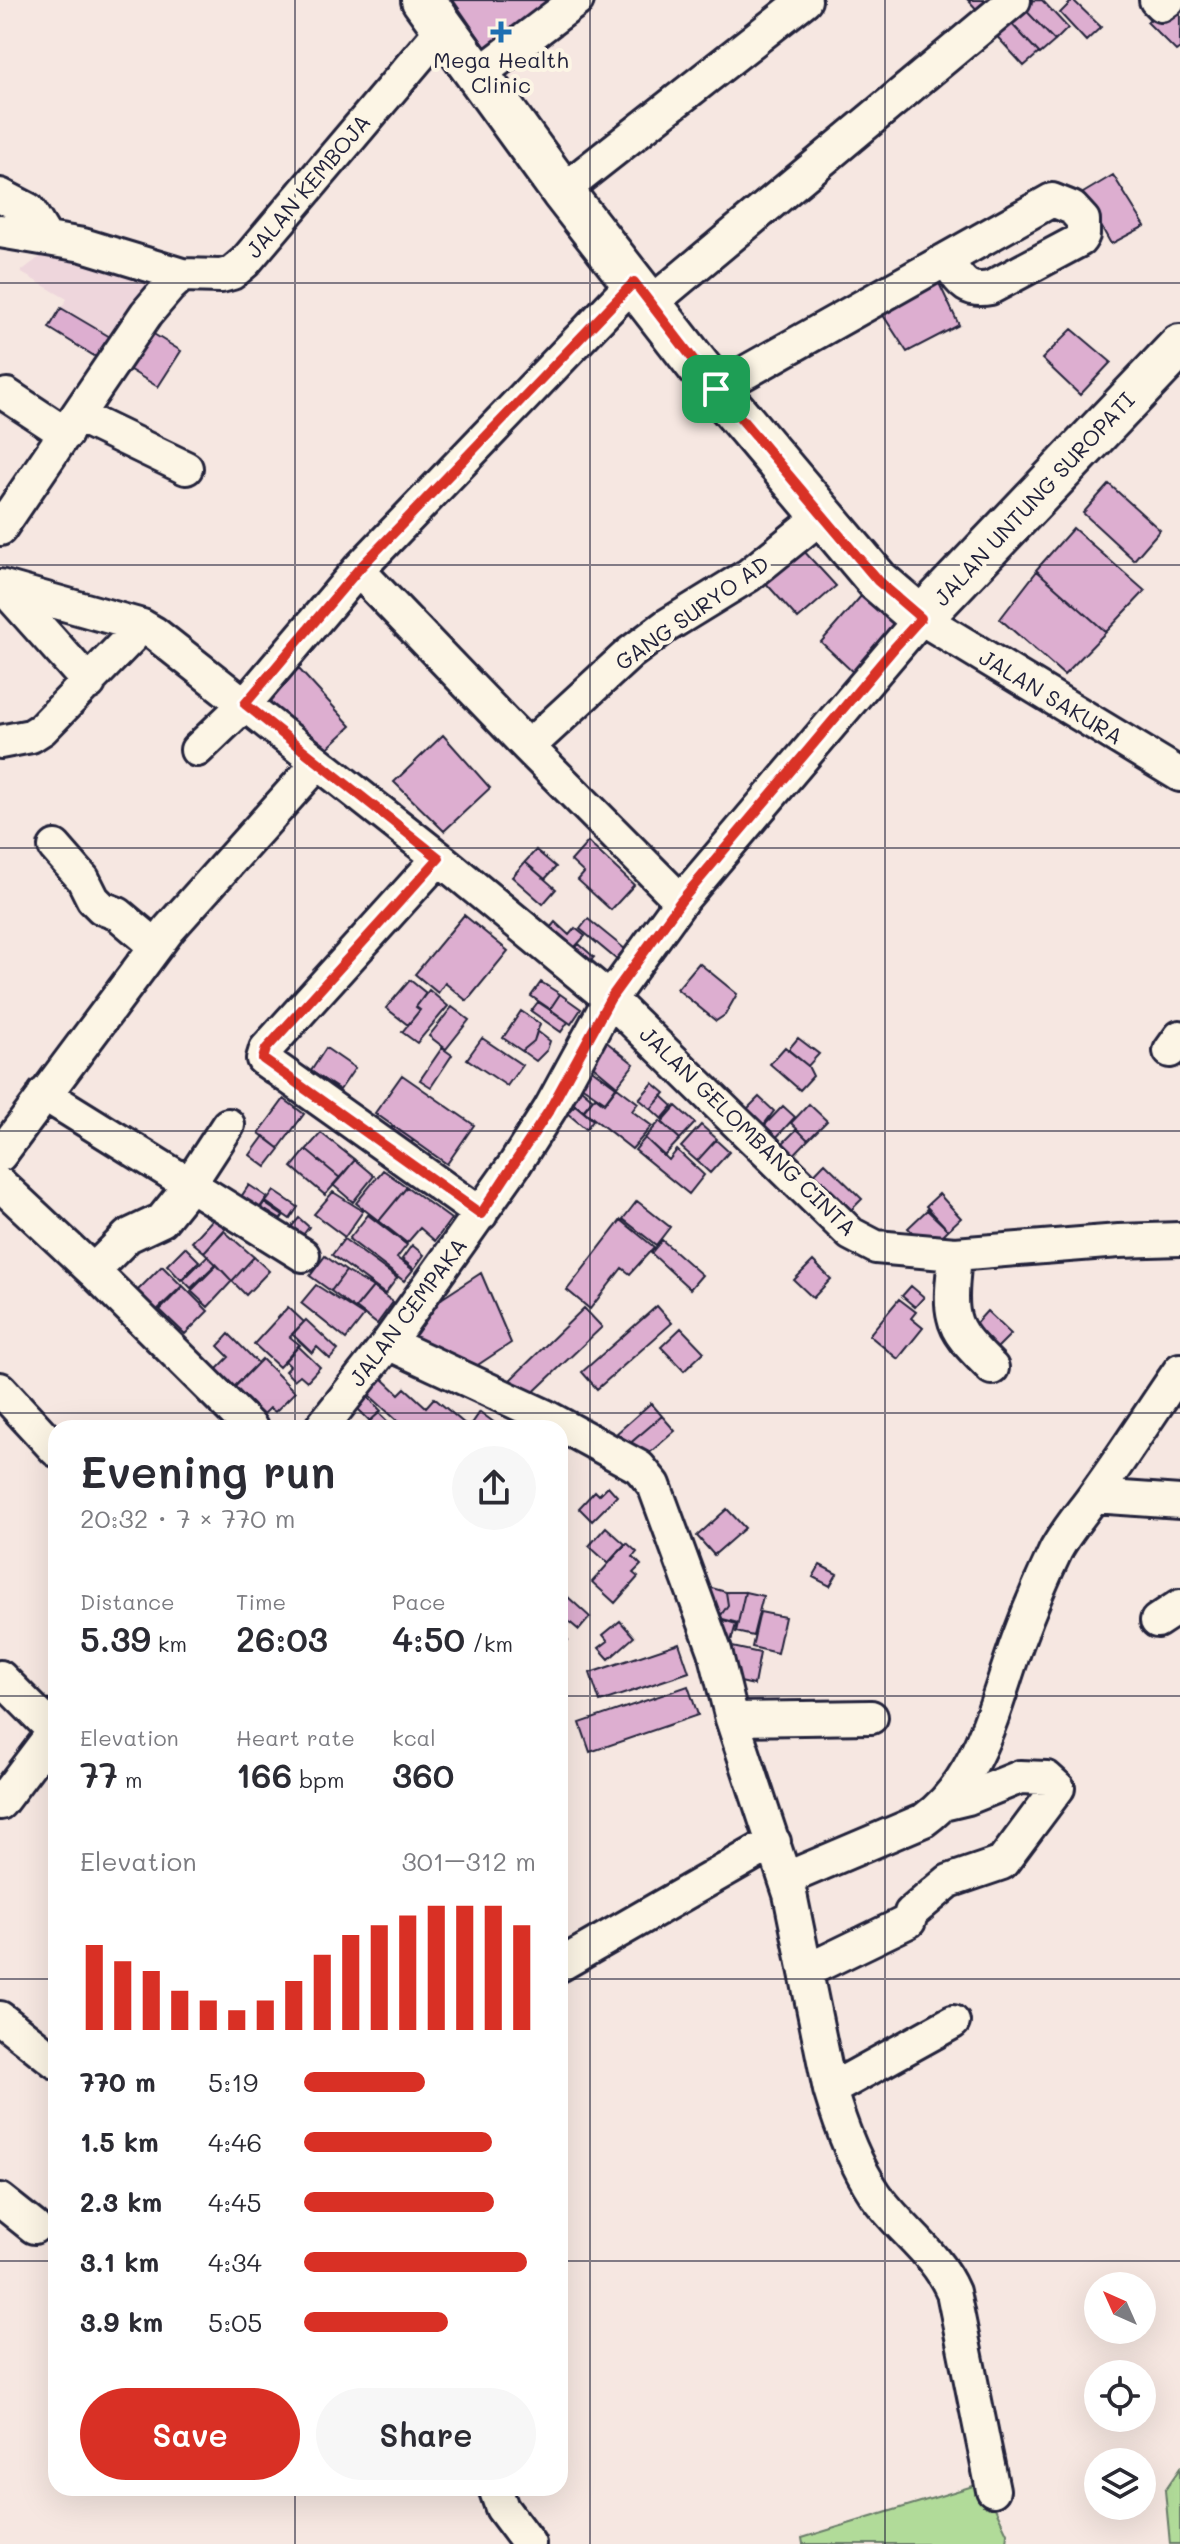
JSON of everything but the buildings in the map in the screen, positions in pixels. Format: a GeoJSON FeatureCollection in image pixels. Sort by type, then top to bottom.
{"type":"FeatureCollection","features":[{"type":"Feature","properties":{"kind":"main road"},"geometry":{"type":"LineString","coordinates":[[433,13],[562,191],[716,389],[878,581],[921,618]]}},
{"type":"Feature","properties":{"kind":"main road","name":"JALAN UNTUNG SUROPATI"},"geometry":{"type":"LineString","coordinates":[[921,618],[1180,346]]}},
{"type":"Feature","properties":{"kind":"street"},"geometry":{"type":"LineString","coordinates":[[478,75],[577,0]]}},
{"type":"Feature","properties":{"kind":"street"},"geometry":{"type":"LineString","coordinates":[[562,191],[805,0]]}},
{"type":"Feature","properties":{"kind":"street"},"geometry":{"type":"LineString","coordinates":[[197,750],[245,704],[358,570],[642,293],[1014,0]]}},
{"type":"Feature","properties":{"kind":"street"},"geometry":{"type":"LineString","coordinates":[[1156,0],[1161,5],[1168,0]]}},
{"type":"Feature","properties":{"kind":"street","name":"JALAN KEMBOJA"},"geometry":{"type":"LineString","coordinates":[[0,231],[83,245],[182,275],[221,276],[232,273],[245,262],[433,13]]}},
{"type":"Feature","properties":{"kind":"street"},"geometry":{"type":"LineString","coordinates":[[0,195],[29,210],[46,238]]}},
{"type":"Feature","properties":{"kind":"street"},"geometry":{"type":"LineString","coordinates":[[716,389],[946,260]]}},
{"type":"Feature","properties":{"kind":"street"},"geometry":{"type":"LineString","coordinates":[[0,529],[146,314],[182,275]]}},
{"type":"Feature","properties":{"kind":"street"},"geometry":{"type":"LineString","coordinates":[[7,395],[72,425],[186,468]]}},
{"type":"Feature","properties":{"kind":"street","name":"GANG SURYO AD"},"geometry":{"type":"LineString","coordinates":[[528,747],[630,653],[666,626],[749,575],[823,515]]}},
{"type":"Feature","properties":{"kind":"street"},"geometry":{"type":"LineString","coordinates":[[358,570],[681,901]]}},
{"type":"Feature","properties":{"kind":"street"},"geometry":{"type":"LineString","coordinates":[[2,586],[89,683]]}},
{"type":"Feature","properties":{"kind":"street","name":"JALAN GELOMBANG CINTA"},"geometry":{"type":"LineString","coordinates":[[2,586],[142,626],[154,633],[439,858],[610,999],[851,1234],[876,1247],[955,1254],[1180,1239]]}},
{"type":"Feature","properties":{"kind":"street","name":"JALAN SAKURA"},"geometry":{"type":"LineString","coordinates":[[921,618],[1180,775]]}},
{"type":"Feature","properties":{"kind":"street","name":"JALAN CEMPAKA"},"geometry":{"type":"LineString","coordinates":[[327,1420],[388,1343],[481,1214],[550,1109],[610,999],[681,901],[921,618]]}},
{"type":"Feature","properties":{"kind":"street"},"geometry":{"type":"LineString","coordinates":[[0,742],[36,733],[89,683],[142,626]]}},
{"type":"Feature","properties":{"kind":"street"},"geometry":{"type":"LineString","coordinates":[[0,1155],[156,946],[318,763]]}},
{"type":"Feature","properties":{"kind":"street"},"geometry":{"type":"LineString","coordinates":[[55,847],[83,879],[102,908],[118,914],[156,946]]}},
{"type":"Feature","properties":{"kind":"street"},"geometry":{"type":"LineString","coordinates":[[439,858],[266,1049],[263,1059],[481,1214]]}},
{"type":"Feature","properties":{"kind":"street"},"geometry":{"type":"LineString","coordinates":[[44,1094],[303,1255]]}},
{"type":"Feature","properties":{"kind":"street"},"geometry":{"type":"LineString","coordinates":[[93,1271],[128,1236],[162,1220],[228,1125]]}},
{"type":"Feature","properties":{"kind":"street"},"geometry":{"type":"LineString","coordinates":[[0,1184],[243,1420]]}},
{"type":"Feature","properties":{"kind":"street"},"geometry":{"type":"LineString","coordinates":[[955,1254],[954,1319],[960,1331],[992,1368]]}},
{"type":"Feature","properties":{"kind":"street"},"geometry":{"type":"LineString","coordinates":[[388,1343],[552,1420]]}},
{"type":"Feature","properties":{"kind":"street"},"geometry":{"type":"LineString","coordinates":[[785,1879],[924,1820],[943,1804],[962,1781],[974,1760],[1020,1636],[1056,1551],[1070,1526],[1180,1370]]}},
{"type":"Feature","properties":{"kind":"street"},"geometry":{"type":"LineString","coordinates":[[0,1389],[48,1441]]}},
{"type":"Feature","properties":{"kind":"street"},"geometry":{"type":"LineString","coordinates":[[568,1428],[639,1467],[662,1501],[715,1651],[732,1719],[785,1879],[837,2115],[874,2193],[935,2260],[953,2292],[993,2490]]}},
{"type":"Feature","properties":{"kind":"street"},"geometry":{"type":"LineString","coordinates":[[1094,1496],[1180,1502]]}},
{"type":"Feature","properties":{"kind":"street"},"geometry":{"type":"LineString","coordinates":[[0,1677],[48,1723]]}},
{"type":"Feature","properties":{"kind":"street"},"geometry":{"type":"LineString","coordinates":[[732,1719],[871,1717]]}},
{"type":"Feature","properties":{"kind":"street"},"geometry":{"type":"LineString","coordinates":[[0,1803],[48,1739]]}},
{"type":"Feature","properties":{"kind":"street"},"geometry":{"type":"LineString","coordinates":[[806,1971],[909,1921],[911,1913],[949,1881],[1002,1863],[1058,1788],[1047,1778],[1020,1777],[968,1798],[943,1804]]}},
{"type":"Feature","properties":{"kind":"street"},"geometry":{"type":"LineString","coordinates":[[568,1960],[774,1842]]}},
{"type":"Feature","properties":{"kind":"street"},"geometry":{"type":"LineString","coordinates":[[0,2018],[48,2056]]}},
{"type":"Feature","properties":{"kind":"street"},"geometry":{"type":"LineString","coordinates":[[830,2090],[953,2022]]}},
{"type":"Feature","properties":{"kind":"street"},"geometry":{"type":"LineString","coordinates":[[0,2200],[34,2227]]}},
{"type":"Feature","properties":{"kind":"street"},"geometry":{"type":"LineString","coordinates":[[498,2496],[502,2508],[529,2544]]}},
{"type":"Feature","properties":{"kind":"shaded area"},"geometry":{"type":"Polygon","coordinates":[[[45,253],[86,259],[166,282],[109,365],[49,328],[67,299],[20,272],[45,253]]]}},
{"type":"Feature","properties":{"kind":"green space"},"geometry":{"type":"Polygon","coordinates":[[[1180,2468],[1180,2544],[1170,2544],[1165,2490],[1180,2468]]]}},
{"type":"Feature","properties":{"kind":"green space"},"geometry":{"type":"Polygon","coordinates":[[[983,2483],[1007,2533],[1006,2544],[803,2544],[802,2538],[983,2483]]]}},
{"type":"Feature","properties":{"kind":"place","name":"Mega Health Clinic"},"geometry":{"type":"Point","coordinates":[501,32]}},
{"type":"Feature","properties":{"kind":"route"},"geometry":{"type":"LineString","coordinates":[[634,282],[716,389],[878,581],[921,618],[681,901],[610,999],[550,1109],[481,1214],[263,1059],[266,1049],[439,858],[245,704],[358,570],[634,282]]}}]}
